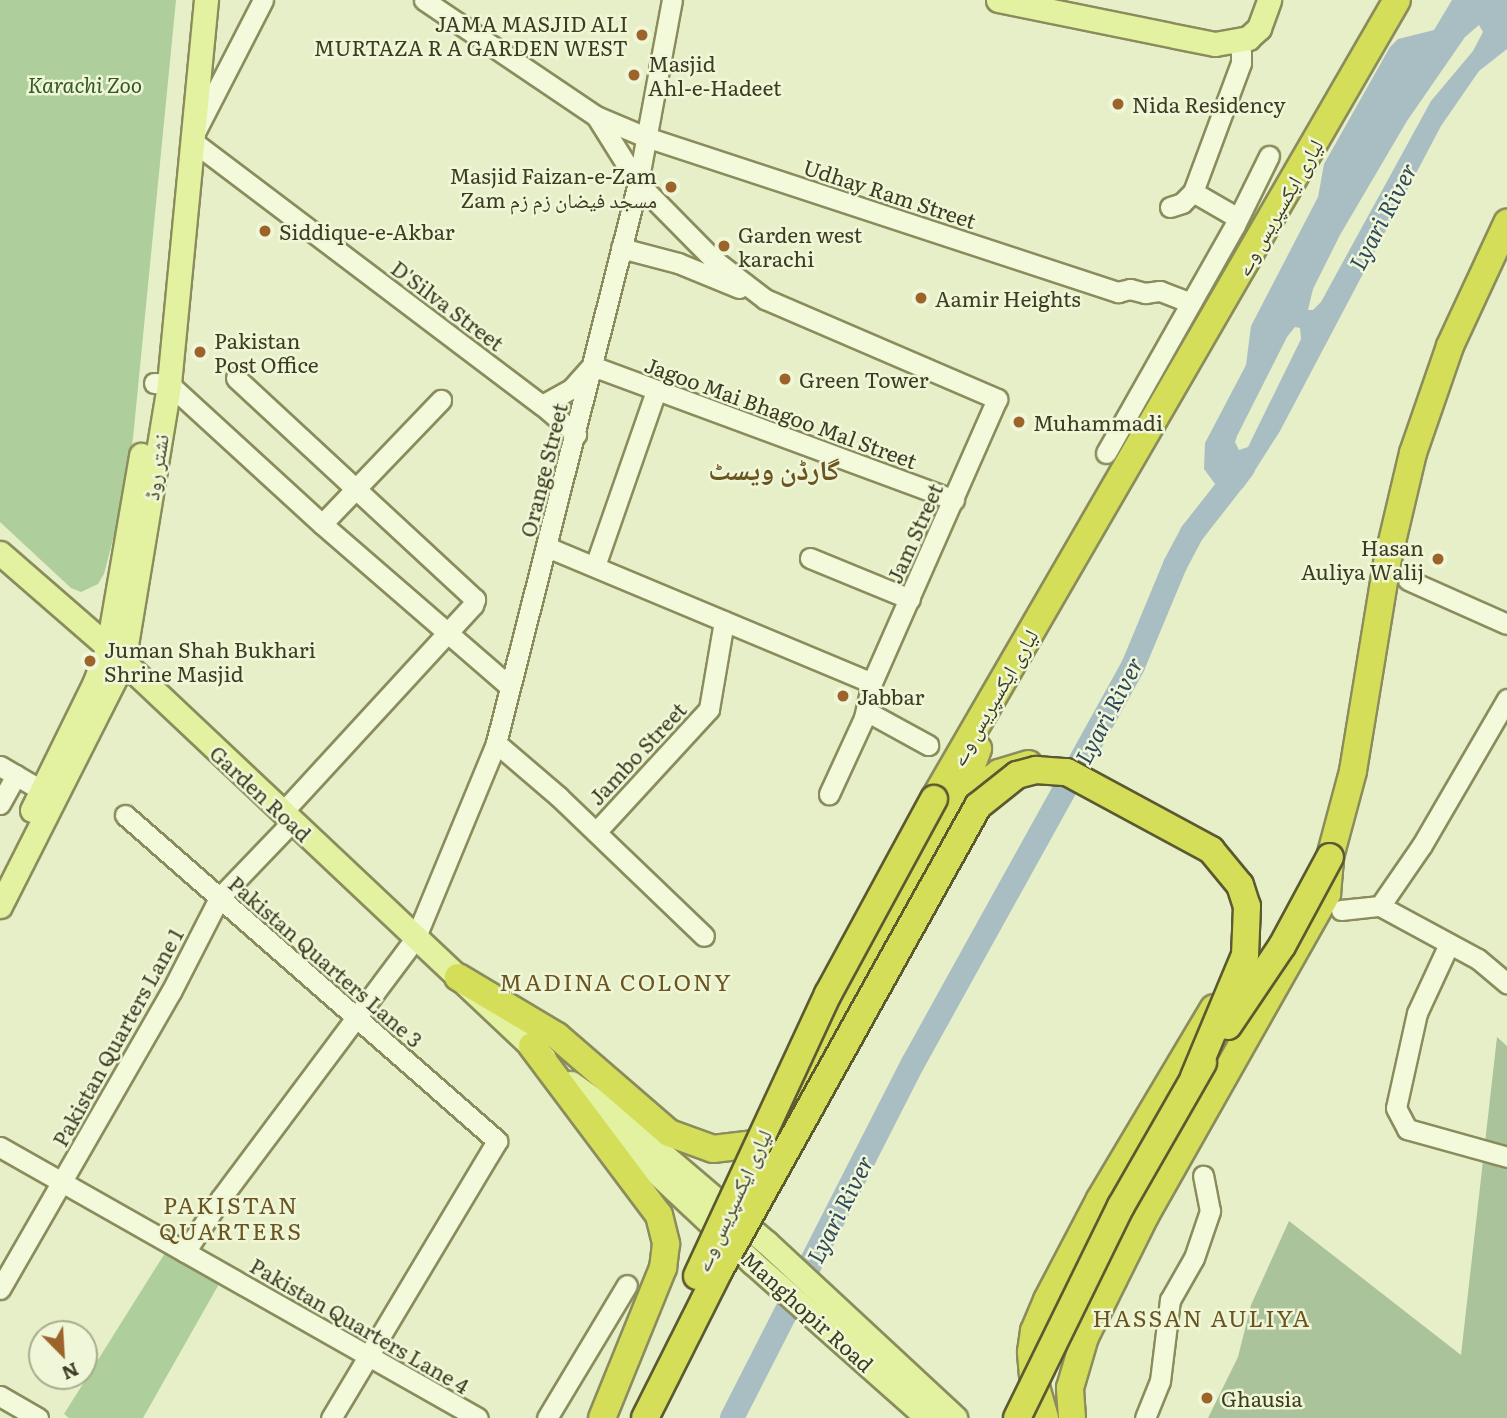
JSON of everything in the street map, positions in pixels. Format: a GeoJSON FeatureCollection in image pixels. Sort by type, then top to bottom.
{"type":"FeatureCollection","features":[{"type":"Feature","properties":{"kind":"highway","name":"لیاری ایکسپریس وے"},"geometry":{"type":"LineString","coordinates":[[635,1418],[657,1363],[828,995],[1003,680],[1397,0]]}},
{"type":"Feature","properties":{"kind":"highway"},"geometry":{"type":"LineString","coordinates":[[1072,1418],[1070,1388],[1085,1337],[1145,1216],[1327,894],[1330,856],[1353,771],[1387,563],[1413,453],[1450,346],[1507,223]]}},
{"type":"Feature","properties":{"kind":"highway"},"geometry":{"type":"LineString","coordinates":[[458,977],[557,1036],[668,1133],[712,1149],[755,1144],[773,1133],[790,1114],[958,803],[1003,680]]}},
{"type":"Feature","properties":{"kind":"highway"},"geometry":{"type":"LineString","coordinates":[[958,803],[977,787],[1015,766],[1042,764],[1067,772],[1212,850],[1226,864],[1240,884],[1247,906],[1245,956],[1194,1077]]}},
{"type":"Feature","properties":{"kind":"highway"},"geometry":{"type":"LineString","coordinates":[[645,1418],[720,1269],[978,806],[1017,775],[1036,770],[1067,772]]}},
{"type":"Feature","properties":{"kind":"highway"},"geometry":{"type":"LineString","coordinates":[[1017,1418],[1121,1206],[1194,1077],[1282,946],[1330,856]]}},
{"type":"Feature","properties":{"kind":"highway"},"geometry":{"type":"LineString","coordinates":[[1045,1418],[1033,1376],[1034,1331],[1100,1199],[1245,956]]}},
{"type":"Feature","properties":{"kind":"highway"},"geometry":{"type":"LineString","coordinates":[[532,1046],[659,1215],[666,1244],[663,1268],[602,1418]]}},
{"type":"Feature","properties":{"kind":"main road","name":"نشتر روڈ"},"geometry":{"type":"LineString","coordinates":[[161,384],[197,0]]}},
{"type":"Feature","properties":{"kind":"main road","name":"نشتر روڈ"},"geometry":{"type":"LineString","coordinates":[[0,906],[116,655],[161,384],[206,0]]}},
{"type":"Feature","properties":{"kind":"main road"},"geometry":{"type":"LineString","coordinates":[[998,0],[1215,44],[1237,43],[1259,28],[1269,0]]}},
{"type":"Feature","properties":{"kind":"main road","name":"Garden Road"},"geometry":{"type":"LineString","coordinates":[[0,553],[116,655],[415,939]]}},
{"type":"Feature","properties":{"kind":"main road","name":"نشتر روڈ"},"geometry":{"type":"LineString","coordinates":[[0,872],[94,684],[116,655]]}},
{"type":"Feature","properties":{"kind":"main road","name":"Manghopir Road"},"geometry":{"type":"LineString","coordinates":[[415,939],[571,1083],[611,1130],[752,1262],[928,1418]]}},
{"type":"Feature","properties":{"kind":"main road","name":"Manghopir Road"},"geometry":{"type":"LineString","coordinates":[[571,1083],[620,1118],[760,1238],[956,1418]]}},
{"type":"Feature","properties":{"kind":"street"},"geometry":{"type":"LineString","coordinates":[[191,141],[263,0]]}},
{"type":"Feature","properties":{"kind":"street"},"geometry":{"type":"LineString","coordinates":[[424,0],[596,116],[638,183],[713,259],[765,299]]}},
{"type":"Feature","properties":{"kind":"street","name":"Orange Street"},"geometry":{"type":"LineString","coordinates":[[184,1252],[220,1198],[415,939],[496,743],[638,183],[672,0]]}},
{"type":"Feature","properties":{"kind":"street"},"geometry":{"type":"LineString","coordinates":[[1170,207],[1182,203],[1193,192],[1241,63],[1241,52],[1237,43]]}},
{"type":"Feature","properties":{"kind":"street","name":"Udhay Ram Street"},"geometry":{"type":"LineString","coordinates":[[596,116],[646,137],[1118,292],[1130,289],[1145,293],[1160,291],[1191,303]]}},
{"type":"Feature","properties":{"kind":"street","name":"D'Silva Street"},"geometry":{"type":"LineString","coordinates":[[191,141],[542,405],[576,434]]}},
{"type":"Feature","properties":{"kind":"street"},"geometry":{"type":"LineString","coordinates":[[1106,453],[1238,218],[1269,156]]}},
{"type":"Feature","properties":{"kind":"street"},"geometry":{"type":"LineString","coordinates":[[1193,192],[1238,218]]}},
{"type":"Feature","properties":{"kind":"street"},"geometry":{"type":"LineString","coordinates":[[621,247],[678,263],[765,299]]}},
{"type":"Feature","properties":{"kind":"street","name":"Jam Street"},"geometry":{"type":"LineString","coordinates":[[765,299],[998,402],[872,683],[866,711],[829,794]]}},
{"type":"Feature","properties":{"kind":"street"},"geometry":{"type":"LineString","coordinates":[[542,405],[571,389],[592,366]]}},
{"type":"Feature","properties":{"kind":"street","name":"Jagoo Mai Bhagoo Mal Street"},"geometry":{"type":"LineString","coordinates":[[592,366],[954,500]]}},
{"type":"Feature","properties":{"kind":"street","name":"Pakistan Quarters Lane 1"},"geometry":{"type":"LineString","coordinates":[[0,1289],[171,992],[219,898],[473,605],[473,595],[236,378]]}},
{"type":"Feature","properties":{"kind":"street"},"geometry":{"type":"LineString","coordinates":[[161,384],[510,687]]}},
{"type":"Feature","properties":{"kind":"street"},"geometry":{"type":"LineString","coordinates":[[595,566],[656,391]]}},
{"type":"Feature","properties":{"kind":"street"},"geometry":{"type":"LineString","coordinates":[[322,524],[441,400]]}},
{"type":"Feature","properties":{"kind":"street"},"geometry":{"type":"LineString","coordinates":[[547,547],[872,683]]}},
{"type":"Feature","properties":{"kind":"street"},"geometry":{"type":"LineString","coordinates":[[810,558],[910,599]]}},
{"type":"Feature","properties":{"kind":"street"},"geometry":{"type":"LineString","coordinates":[[1408,580],[1507,624]]}},
{"type":"Feature","properties":{"kind":"street","name":"Jambo Street"},"geometry":{"type":"LineString","coordinates":[[596,832],[709,709],[724,621]]}},
{"type":"Feature","properties":{"kind":"street"},"geometry":{"type":"LineString","coordinates":[[1380,906],[1422,845],[1507,699]]}},
{"type":"Feature","properties":{"kind":"street"},"geometry":{"type":"LineString","coordinates":[[866,711],[928,745]]}},
{"type":"Feature","properties":{"kind":"street"},"geometry":{"type":"LineString","coordinates":[[496,743],[596,832],[704,936]]}},
{"type":"Feature","properties":{"kind":"street"},"geometry":{"type":"LineString","coordinates":[[0,804],[8,771],[41,790]]}},
{"type":"Feature","properties":{"kind":"street","name":"Pakistan Quarters Lane 3"},"geometry":{"type":"LineString","coordinates":[[125,815],[497,1141],[368,1356]]}},
{"type":"Feature","properties":{"kind":"street"},"geometry":{"type":"LineString","coordinates":[[1341,910],[1380,906],[1478,959],[1507,983]]}},
{"type":"Feature","properties":{"kind":"street"},"geometry":{"type":"LineString","coordinates":[[1449,944],[1417,1013],[1396,1108],[1407,1129],[1507,1157]]}},
{"type":"Feature","properties":{"kind":"street","name":"Pakistan Quarters Lane 4"},"geometry":{"type":"LineString","coordinates":[[0,1147],[478,1418]]}},
{"type":"Feature","properties":{"kind":"street"},"geometry":{"type":"LineString","coordinates":[[1145,1418],[1160,1381],[1170,1300],[1194,1258],[1210,1211],[1203,1176]]}},
{"type":"Feature","properties":{"kind":"street"},"geometry":{"type":"LineString","coordinates":[[548,1418],[627,1285]]}},
{"type":"Feature","properties":{"kind":"street"},"geometry":{"type":"LineString","coordinates":[[331,1418],[368,1356]]}},
{"type":"Feature","properties":{"kind":"street"},"geometry":{"type":"LineString","coordinates":[[0,1396],[37,1418]]}},
{"type":"Feature","properties":{"kind":"green space","name":"Karachi Zoo"},"geometry":{"type":"Polygon","coordinates":[[[0,0],[176,0],[133,438],[119,516],[104,574],[98,584],[81,592],[71,588],[0,522],[0,0]]]}},
{"type":"Feature","properties":{"kind":"green space"},"geometry":{"type":"Polygon","coordinates":[[[1497,1037],[1507,1046],[1507,1418],[1208,1418],[1238,1357],[1251,1305],[1289,1221],[1461,1355],[1497,1037]]]}},
{"type":"Feature","properties":{"kind":"green space"},"geometry":{"type":"Polygon","coordinates":[[[165,1253],[219,1284],[143,1418],[69,1418],[64,1414],[79,1390],[98,1390],[98,1360],[165,1253]]]}},
{"type":"Feature","properties":{"kind":"water"},"geometry":{"type":"Polygon","coordinates":[[[1452,0],[1507,0],[1507,49],[1479,71],[1441,126],[1280,431],[1252,475],[1243,488],[1231,494],[1221,492],[1204,469],[1205,443],[1246,365],[1251,326],[1318,197],[1324,164],[1390,47],[1398,39],[1434,30],[1452,0]],[[1479,25],[1465,37],[1407,121],[1340,235],[1313,289],[1308,310],[1313,310],[1321,302],[1431,101],[1473,51],[1483,32],[1479,25]],[[1295,327],[1287,337],[1237,436],[1235,442],[1239,450],[1248,447],[1301,339],[1300,328],[1295,327]]]}},
{"type":"Feature","properties":{"kind":"waterway","name":"Lyari River"},"geometry":{"type":"LineString","coordinates":[[732,1418],[913,1063],[1133,666],[1175,565],[1192,533],[1243,468]]}},
{"type":"Feature","properties":{"kind":"place","name":"JAMA MASJID ALI MURTAZA R A GARDEN WEST"},"geometry":{"type":"Point","coordinates":[642,35]}},
{"type":"Feature","properties":{"kind":"place","name":"Masjid Ahl-e-Hadeet"},"geometry":{"type":"Point","coordinates":[634,75]}},
{"type":"Feature","properties":{"kind":"place","name":"Nida Residency"},"geometry":{"type":"Point","coordinates":[1118,104]}},
{"type":"Feature","properties":{"kind":"place","name":"Masjid Faizan-e-Zam Zam مسجد فیضان زم زم"},"geometry":{"type":"Point","coordinates":[671,187]}},
{"type":"Feature","properties":{"kind":"place","name":"Siddique-e-Akbar"},"geometry":{"type":"Point","coordinates":[265,231]}},
{"type":"Feature","properties":{"kind":"place","name":"Garden west karachi"},"geometry":{"type":"Point","coordinates":[724,246]}},
{"type":"Feature","properties":{"kind":"place","name":"Aamir Heights"},"geometry":{"type":"Point","coordinates":[921,298]}},
{"type":"Feature","properties":{"kind":"place","name":"Pakistan Post Office"},"geometry":{"type":"Point","coordinates":[200,352]}},
{"type":"Feature","properties":{"kind":"place","name":"Green Tower"},"geometry":{"type":"Point","coordinates":[785,379]}},
{"type":"Feature","properties":{"kind":"place","name":"Muhammadi"},"geometry":{"type":"Point","coordinates":[1019,422]}},
{"type":"Feature","properties":{"kind":"place","name":"Hasan Auliya Walij"},"geometry":{"type":"Point","coordinates":[1438,559]}},
{"type":"Feature","properties":{"kind":"place","name":"Juman Shah Bukhari Shrine Masjid"},"geometry":{"type":"Point","coordinates":[90,661]}},
{"type":"Feature","properties":{"kind":"place","name":"Jabbar"},"geometry":{"type":"Point","coordinates":[843,696]}},
{"type":"Feature","properties":{"kind":"place","name":"Ghausia"},"geometry":{"type":"Point","coordinates":[1207,1398]}},
{"type":"Feature","properties":{"kind":"district","name":"گارڈن ویسٹ"},"geometry":{"type":"Point","coordinates":[774,468]}},
{"type":"Feature","properties":{"kind":"district","name":"MADINA COLONY"},"geometry":{"type":"Point","coordinates":[616,981]}},
{"type":"Feature","properties":{"kind":"district","name":"PAKISTAN QUARTERS"},"geometry":{"type":"Point","coordinates":[231,1217]}},
{"type":"Feature","properties":{"kind":"district","name":"HASSAN AULIYA"},"geometry":{"type":"Point","coordinates":[1202,1317]}}]}
